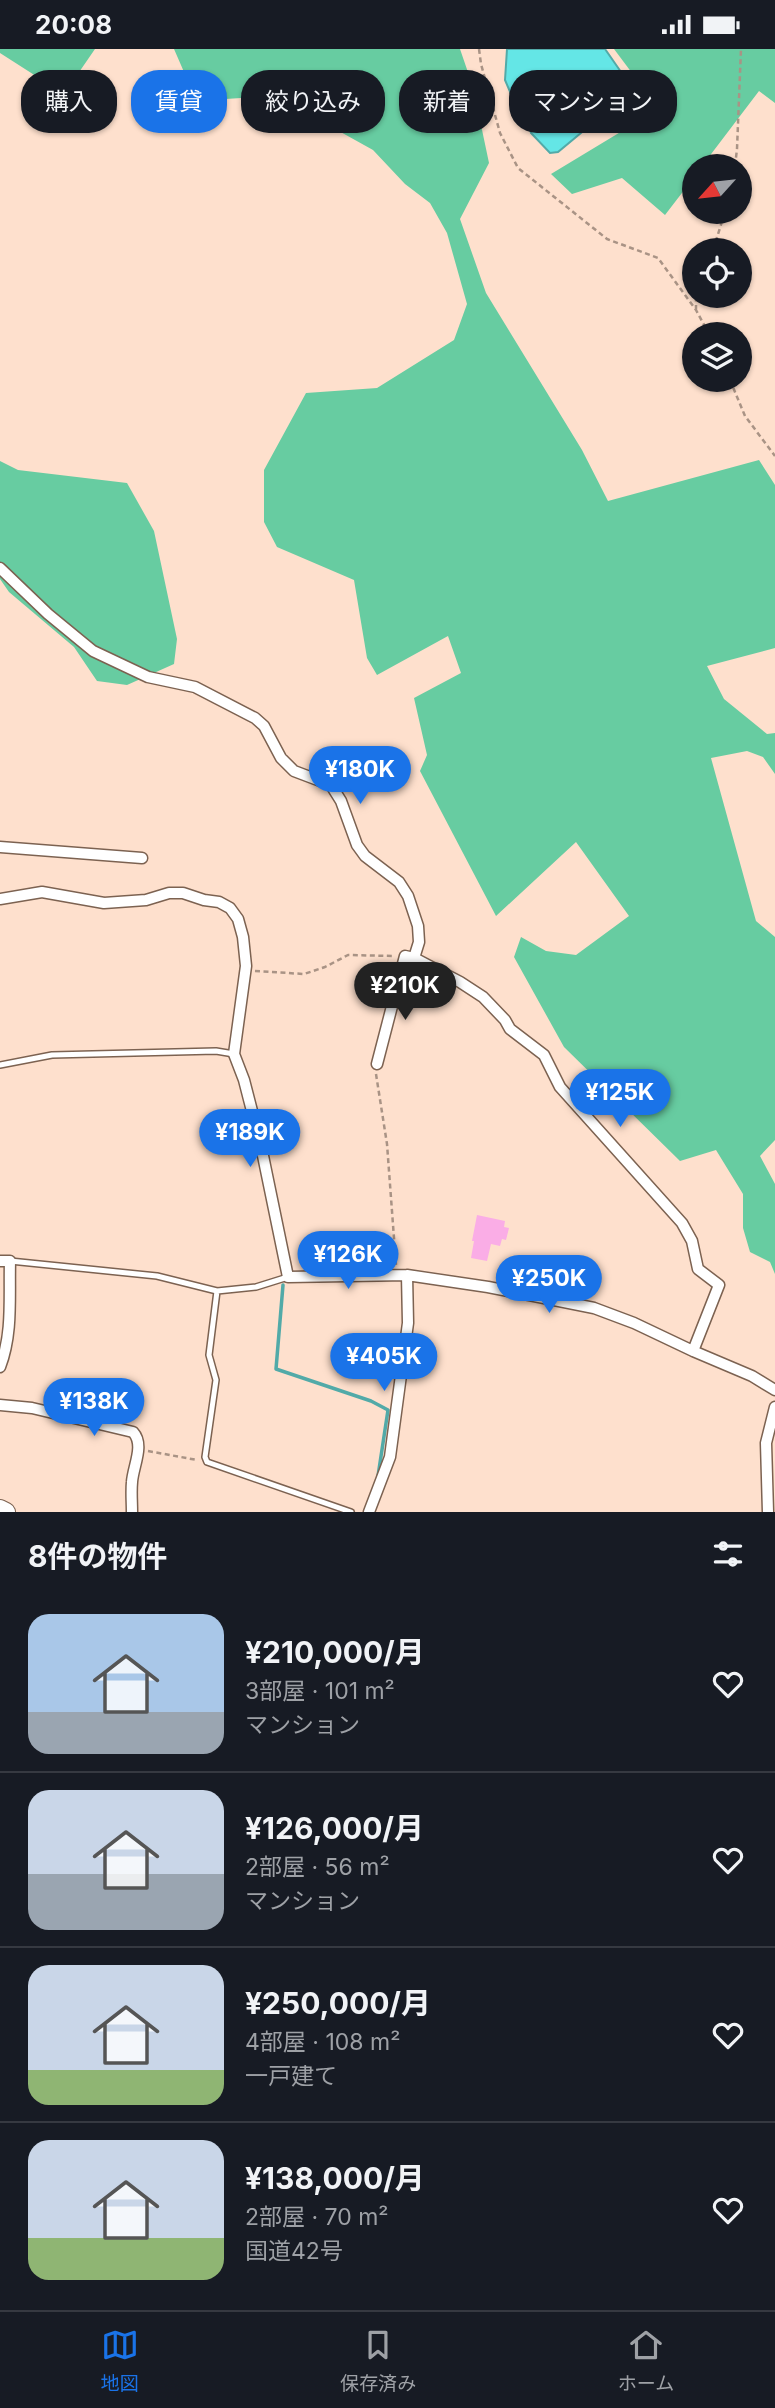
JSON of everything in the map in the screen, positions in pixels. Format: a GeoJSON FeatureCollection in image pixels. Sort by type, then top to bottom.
{"type":"FeatureCollection","features":[{"type":"Feature","properties":{"kind":"highway"},"geometry":{"type":"LineString","coordinates":[[0,1509],[6,1512]]}},
{"type":"Feature","properties":{"kind":"street"},"geometry":{"type":"LineString","coordinates":[[0,568],[48,614],[93,651],[148,677],[194,687],[255,718],[264,726],[281,758],[294,771],[331,785],[341,801],[357,845],[365,856],[399,882],[408,896],[418,926],[419,942],[410,957],[377,1064]]}},
{"type":"Feature","properties":{"kind":"street"},"geometry":{"type":"LineString","coordinates":[[0,846],[142,858]]}},
{"type":"Feature","properties":{"kind":"street"},"geometry":{"type":"LineString","coordinates":[[0,899],[42,892],[104,903],[183,893],[219,902],[230,908],[238,919],[243,937],[245,969],[234,1054],[244,1080],[261,1146],[288,1277],[403,1275],[488,1287],[594,1308],[634,1323],[775,1389]]}},
{"type":"Feature","properties":{"kind":"street"},"geometry":{"type":"LineString","coordinates":[[410,957],[460,982],[482,997],[505,1020],[510,1029],[544,1055],[560,1087],[689,1232],[698,1269],[719,1285],[693,1351]]}},
{"type":"Feature","properties":{"kind":"street"},"geometry":{"type":"LineString","coordinates":[[0,1367],[6,1352],[9,1329],[5,1261]]}},
{"type":"Feature","properties":{"kind":"street"},"geometry":{"type":"LineString","coordinates":[[369,1512],[390,1457],[408,1323],[403,1275]]}},
{"type":"Feature","properties":{"kind":"street"},"geometry":{"type":"LineString","coordinates":[[0,1405],[32,1408],[133,1431],[137,1436],[138,1450],[132,1483],[132,1512]]}},
{"type":"Feature","properties":{"kind":"street"},"geometry":{"type":"LineString","coordinates":[[768,1512],[766,1443],[773,1426],[775,1407]]}},
{"type":"Feature","properties":{"kind":"lane"},"geometry":{"type":"LineString","coordinates":[[0,1065],[52,1055],[216,1051],[234,1054]]}},
{"type":"Feature","properties":{"kind":"lane"},"geometry":{"type":"LineString","coordinates":[[5,1261],[157,1276],[217,1291],[256,1287],[288,1277]]}},
{"type":"Feature","properties":{"kind":"lane"},"geometry":{"type":"LineString","coordinates":[[217,1291],[209,1355],[216,1380],[205,1457],[207,1462],[351,1512]]}},
{"type":"Feature","properties":{"kind":"path"},"geometry":{"type":"LineString","coordinates":[[479,49],[500,134],[518,168],[607,239],[658,258],[702,322]]}},
{"type":"Feature","properties":{"kind":"path"},"geometry":{"type":"LineString","coordinates":[[736,154],[741,49]]}},
{"type":"Feature","properties":{"kind":"path"},"geometry":{"type":"LineString","coordinates":[[735,392],[745,416],[775,456]]}},
{"type":"Feature","properties":{"kind":"path"},"geometry":{"type":"LineString","coordinates":[[245,969],[304,974],[348,955],[410,957]]}},
{"type":"Feature","properties":{"kind":"path"},"geometry":{"type":"LineString","coordinates":[[377,1064],[377,1083],[387,1144],[397,1268],[403,1275]]}},
{"type":"Feature","properties":{"kind":"path"},"geometry":{"type":"LineString","coordinates":[[138,1450],[207,1462]]}},
{"type":"Feature","properties":{"kind":"green space"},"geometry":{"type":"Polygon","coordinates":[[[0,49],[95,49],[81,70],[27,70],[0,53],[0,49]]]}},
{"type":"Feature","properties":{"kind":"green space"},"geometry":{"type":"Polygon","coordinates":[[[174,49],[460,49],[467,70],[399,70],[399,133],[483,133],[489,163],[460,219],[486,293],[582,450],[608,501],[759,460],[775,485],[775,648],[707,666],[724,699],[767,734],[775,733],[775,774],[763,757],[747,751],[711,758],[756,921],[775,937],[775,1140],[760,1156],[775,1184],[775,1274],[770,1262],[750,1252],[743,1228],[743,1194],[716,1150],[680,1161],[564,1047],[514,957],[521,937],[546,951],[576,955],[629,916],[576,842],[496,916],[420,771],[427,755],[414,698],[461,673],[448,636],[377,675],[367,658],[354,580],[277,547],[264,522],[264,470],[306,393],[377,388],[454,340],[467,304],[447,233],[430,203],[405,184],[373,150],[342,133],[385,133],[385,70],[241,70],[241,98],[227,99],[227,70],[183,70],[174,49]]]}},
{"type":"Feature","properties":{"kind":"green space"},"geometry":{"type":"Polygon","coordinates":[[[614,49],[775,49],[775,103],[759,91],[711,154],[682,154],[682,193],[665,215],[622,178],[572,194],[551,174],[619,133],[677,133],[677,70],[630,70],[614,49]]]}},
{"type":"Feature","properties":{"kind":"green space"},"geometry":{"type":"Polygon","coordinates":[[[0,461],[18,470],[127,483],[154,531],[177,639],[174,664],[127,685],[97,681],[74,647],[9,592],[0,579],[0,461]]]}},
{"type":"Feature","properties":{"kind":"water"},"geometry":{"type":"Polygon","coordinates":[[[507,49],[605,49],[620,70],[509,70],[509,89],[505,80],[507,49]]]}},
{"type":"Feature","properties":{"kind":"water"},"geometry":{"type":"Polygon","coordinates":[[[531,133],[581,133],[558,152],[550,153],[531,133]]]}},
{"type":"Feature","properties":{"kind":"building"},"geometry":{"type":"Polygon","coordinates":[[[477,1215],[505,1221],[504,1227],[509,1228],[506,1240],[502,1239],[500,1246],[491,1244],[487,1261],[471,1258],[477,1215]]]}},
{"type":"Feature","properties":{"kind":"waterway"},"geometry":{"type":"LineString","coordinates":[[283,1285],[276,1369],[371,1401],[388,1410],[378,1476]]}}]}
